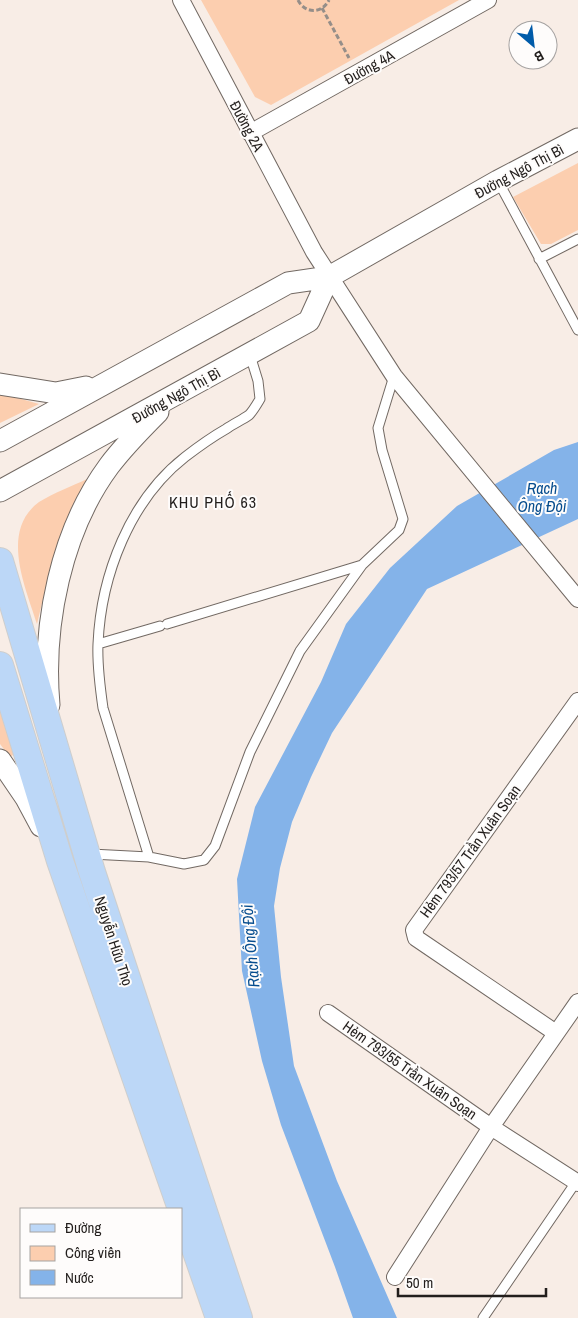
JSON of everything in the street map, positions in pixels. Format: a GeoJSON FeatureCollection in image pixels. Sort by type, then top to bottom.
{"type":"FeatureCollection","features":[{"type":"Feature","properties":{"kind":"main road","name":"Nguyễn Hữu Thọ"},"geometry":{"type":"LineString","coordinates":[[0,561],[86,854],[119,959],[239,1318]]}},
{"type":"Feature","properties":{"kind":"main road","name":"Nguyễn Hữu Thọ"},"geometry":{"type":"LineString","coordinates":[[0,665],[60,861],[175,1208]]}},
{"type":"Feature","properties":{"kind":"main road","name":"Nguyễn Hữu Thọ"},"geometry":{"type":"LineString","coordinates":[[182,1228],[219,1318]]}},
{"type":"Feature","properties":{"kind":"street","name":"Đường 2A"},"geometry":{"type":"LineString","coordinates":[[180,0],[314,252],[394,376],[573,594]]}},
{"type":"Feature","properties":{"kind":"street","name":"Đường 4A"},"geometry":{"type":"LineString","coordinates":[[250,133],[488,0]]}},
{"type":"Feature","properties":{"kind":"street","name":"Đường Ngô Thị Bì"},"geometry":{"type":"LineString","coordinates":[[0,441],[288,283],[329,277],[498,181],[578,139]]}},
{"type":"Feature","properties":{"kind":"street","name":"Đường Ngô Thị Bì"},"geometry":{"type":"LineString","coordinates":[[0,491],[309,321],[329,277]]}},
{"type":"Feature","properties":{"kind":"street"},"geometry":{"type":"LineString","coordinates":[[0,384],[56,393],[108,383]]}},
{"type":"Feature","properties":{"kind":"street"},"geometry":{"type":"LineString","coordinates":[[52,738],[48,688],[48,643],[55,594],[68,547],[88,502],[109,466],[140,430],[177,394]]}},
{"type":"Feature","properties":{"kind":"street","name":"Hẻm 793/57 Trần Xuân Soạn"},"geometry":{"type":"LineString","coordinates":[[556,1034],[416,938],[414,930],[578,702]]}},
{"type":"Feature","properties":{"kind":"street"},"geometry":{"type":"LineString","coordinates":[[0,760],[26,798],[60,861]]}},
{"type":"Feature","properties":{"kind":"street","name":"Hẻm 793/55 Trần Xuân Soạn"},"geometry":{"type":"LineString","coordinates":[[395,1277],[491,1127],[578,1002]]}},
{"type":"Feature","properties":{"kind":"street","name":"Hẻm 793/55 Trần Xuân Soạn"},"geometry":{"type":"LineString","coordinates":[[328,1013],[491,1127],[577,1183]]}},
{"type":"Feature","properties":{"kind":"lane"},"geometry":{"type":"LineString","coordinates":[[498,181],[578,330]]}},
{"type":"Feature","properties":{"kind":"lane"},"geometry":{"type":"LineString","coordinates":[[539,259],[578,239]]}},
{"type":"Feature","properties":{"kind":"lane"},"geometry":{"type":"LineString","coordinates":[[149,857],[103,708],[99,683],[98,644],[106,589],[119,549],[138,510],[156,485],[185,457],[250,414],[260,399],[258,380],[250,355]]}},
{"type":"Feature","properties":{"kind":"lane"},"geometry":{"type":"LineString","coordinates":[[86,854],[149,857],[184,864],[204,860],[215,846],[250,752],[300,651],[362,565],[399,530],[403,518],[382,450],[378,428],[394,376]]}},
{"type":"Feature","properties":{"kind":"lane"},"geometry":{"type":"LineString","coordinates":[[98,644],[362,565]]}},
{"type":"Feature","properties":{"kind":"lane"},"geometry":{"type":"LineString","coordinates":[[483,1318],[577,1183]]}},
{"type":"Feature","properties":{"kind":"path"},"geometry":{"type":"LineString","coordinates":[[298,0],[301,5],[314,11],[322,8],[328,0]]}},
{"type":"Feature","properties":{"kind":"path"},"geometry":{"type":"LineString","coordinates":[[322,8],[357,74]]}},
{"type":"Feature","properties":{"kind":"green space"},"geometry":{"type":"Polygon","coordinates":[[[201,0],[459,0],[271,105],[255,97],[201,0]]]}},
{"type":"Feature","properties":{"kind":"green space"},"geometry":{"type":"Polygon","coordinates":[[[578,163],[578,230],[551,244],[541,244],[513,197],[578,163]]]}},
{"type":"Feature","properties":{"kind":"green space"},"geometry":{"type":"Polygon","coordinates":[[[0,393],[39,404],[0,423],[0,393]]]}},
{"type":"Feature","properties":{"kind":"green space"},"geometry":{"type":"Polygon","coordinates":[[[87,479],[62,531],[37,624],[19,560],[18,543],[21,528],[27,514],[39,502],[87,479]]]}},
{"type":"Feature","properties":{"kind":"green space"},"geometry":{"type":"Polygon","coordinates":[[[0,708],[14,753],[12,756],[9,756],[0,744],[0,708]]]}},
{"type":"Feature","properties":{"kind":"water","name":"Rạch Ông Đội"},"geometry":{"type":"Polygon","coordinates":[[[578,442],[578,519],[427,589],[332,733],[292,822],[280,868],[274,906],[281,977],[294,1066],[337,1181],[397,1318],[353,1318],[281,1125],[262,1061],[242,971],[237,879],[255,807],[321,682],[346,624],[390,568],[457,506],[554,450],[578,442]]]}},
{"type":"Feature","properties":{"kind":"district","name":"KHU PHỐ 63"},"geometry":{"type":"Point","coordinates":[213,502]}}]}
